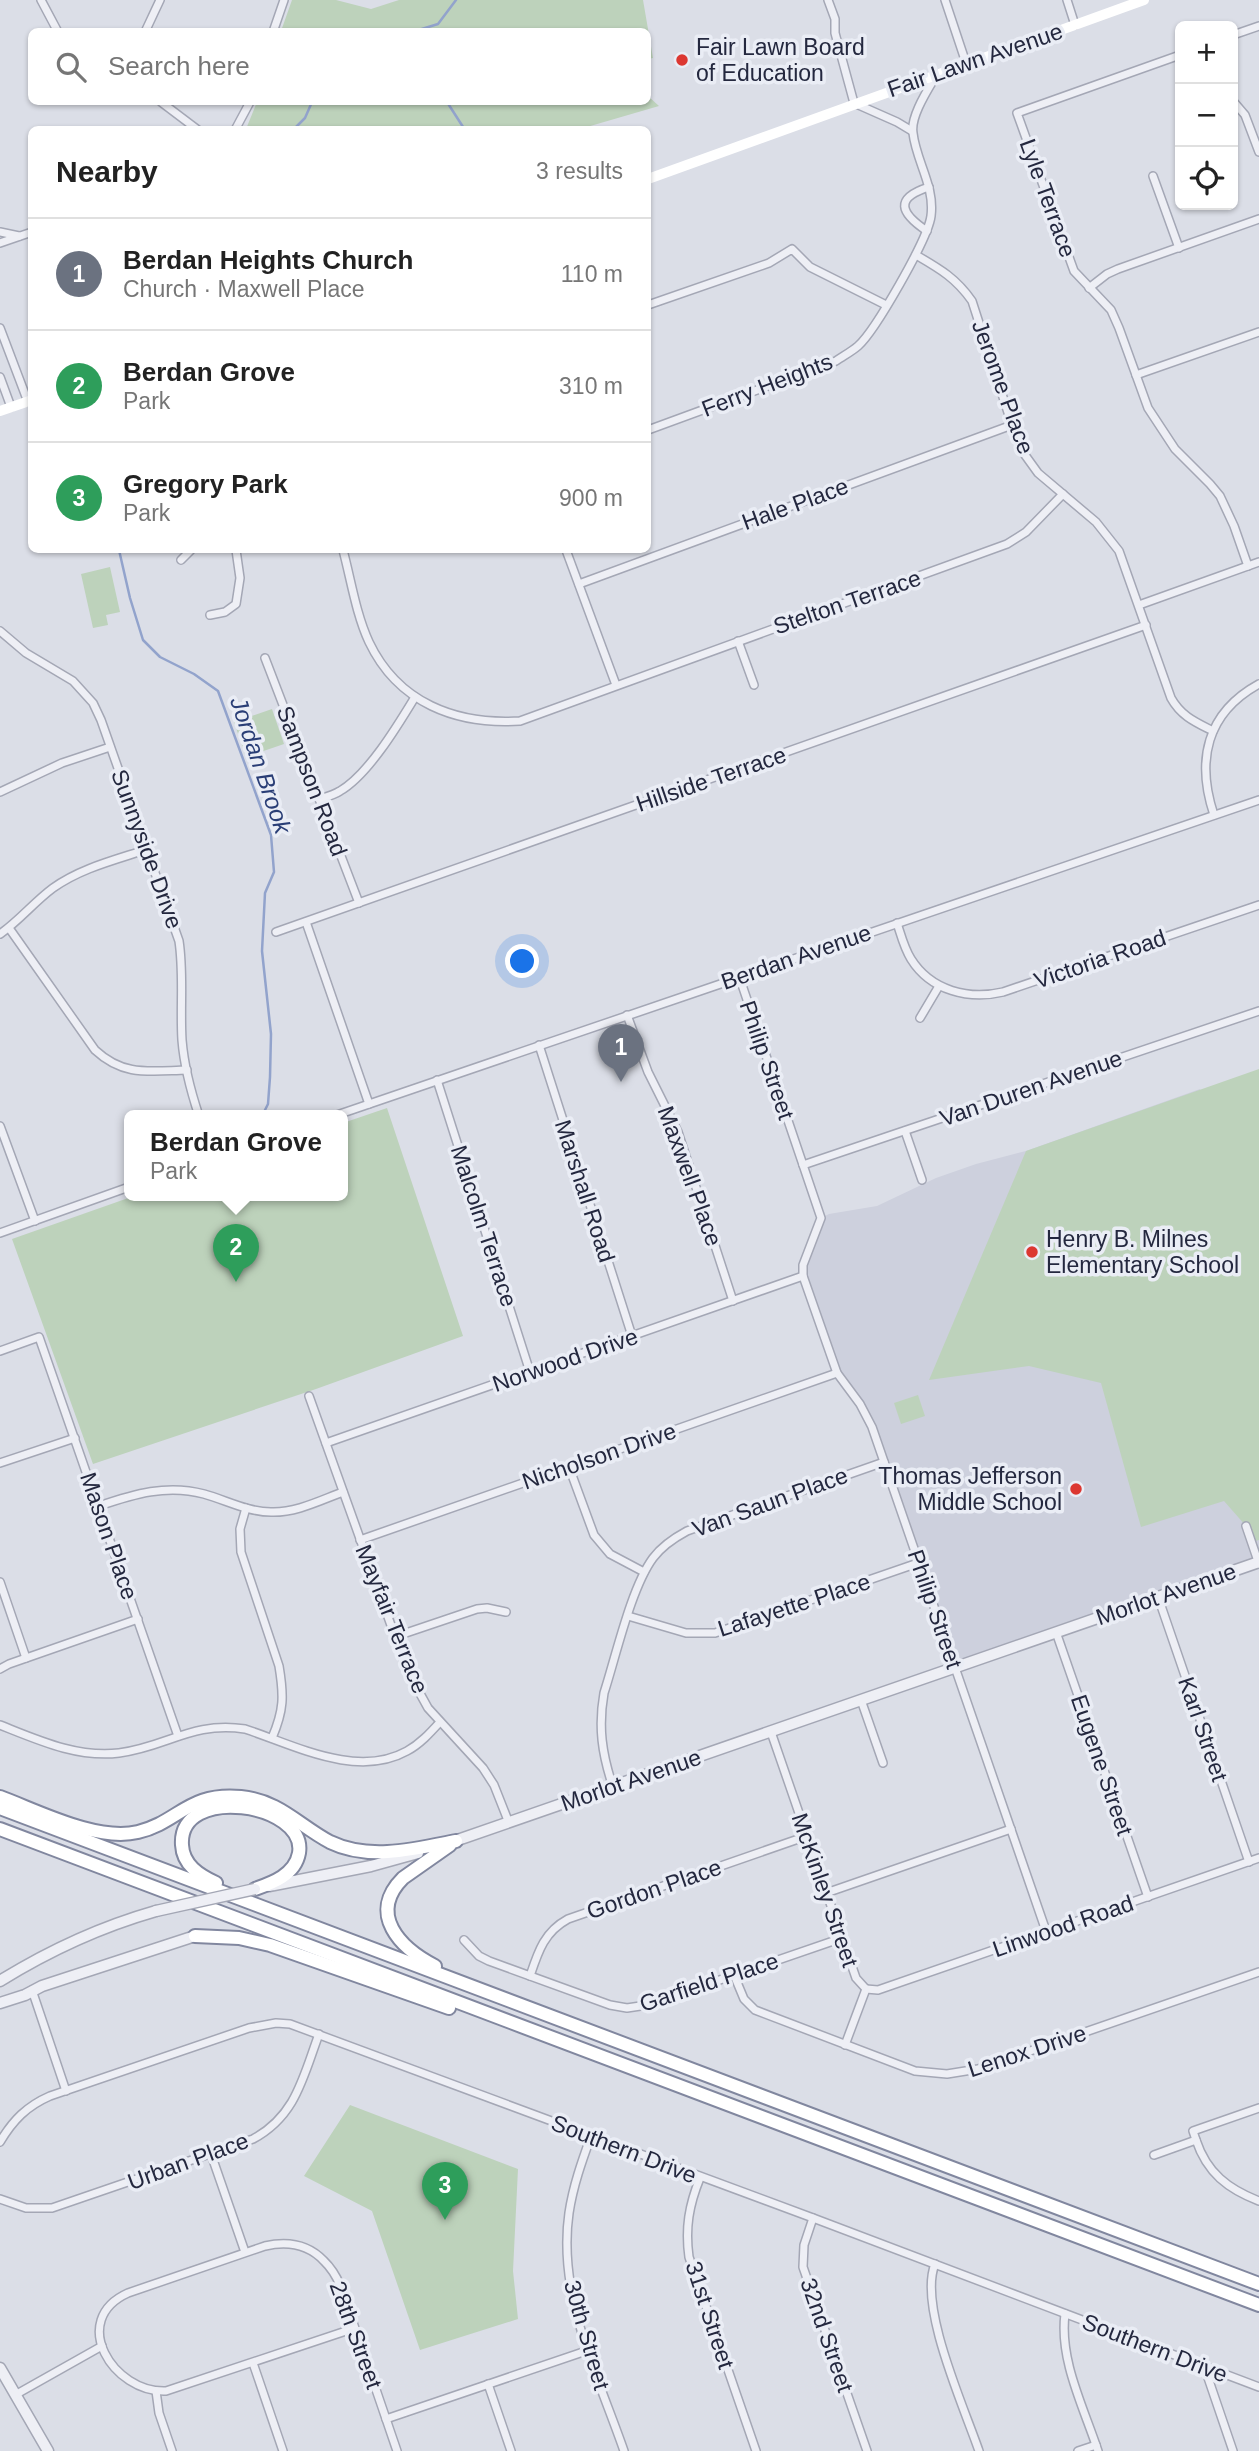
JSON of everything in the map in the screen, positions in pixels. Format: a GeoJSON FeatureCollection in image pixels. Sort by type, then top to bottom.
{"type":"FeatureCollection","features":[{"type":"Feature","properties":{"kind":"highway"},"geometry":{"type":"LineString","coordinates":[[0,1797],[70,1823],[111,1833],[136,1832],[159,1823],[194,1803],[231,1796],[272,1804],[323,1838],[353,1849],[377,1852],[456,1841]]}},
{"type":"Feature","properties":{"kind":"highway"},"geometry":{"type":"LineString","coordinates":[[0,1808],[1259,2284]]}},
{"type":"Feature","properties":{"kind":"highway"},"geometry":{"type":"LineString","coordinates":[[255,1889],[275,1882],[296,1863],[299,1846],[292,1830],[268,1814],[244,1808],[208,1810],[192,1818],[184,1830],[182,1845],[191,1867],[205,1877],[292,1919]]}},
{"type":"Feature","properties":{"kind":"highway"},"geometry":{"type":"LineString","coordinates":[[0,1829],[1259,2305]]}},
{"type":"Feature","properties":{"kind":"highway"},"geometry":{"type":"LineString","coordinates":[[456,1841],[397,1884],[389,1900],[388,1918],[395,1935],[408,1950],[491,1994]]}},
{"type":"Feature","properties":{"kind":"highway"},"geometry":{"type":"LineString","coordinates":[[195,1936],[239,1938],[270,1945],[469,2014],[566,2043]]}},
{"type":"Feature","properties":{"kind":"main road","name":"Fair Lawn Avenue"},"geometry":{"type":"LineString","coordinates":[[651,178],[1144,0]]}},
{"type":"Feature","properties":{"kind":"main road"},"geometry":{"type":"LineString","coordinates":[[6,409],[28,401]]}},
{"type":"Feature","properties":{"kind":"street"},"geometry":{"type":"LineString","coordinates":[[41,0],[56,28]]}},
{"type":"Feature","properties":{"kind":"street"},"geometry":{"type":"LineString","coordinates":[[147,28],[160,0]]}},
{"type":"Feature","properties":{"kind":"street"},"geometry":{"type":"LineString","coordinates":[[274,28],[284,0]]}},
{"type":"Feature","properties":{"kind":"street"},"geometry":{"type":"LineString","coordinates":[[828,0],[835,19],[835,33],[854,103],[912,131],[925,94],[938,73]]}},
{"type":"Feature","properties":{"kind":"street"},"geometry":{"type":"LineString","coordinates":[[946,0],[966,62]]}},
{"type":"Feature","properties":{"kind":"street"},"geometry":{"type":"LineString","coordinates":[[1067,0],[1075,25]]}},
{"type":"Feature","properties":{"kind":"street"},"geometry":{"type":"LineString","coordinates":[[1238,33],[1259,26]]}},
{"type":"Feature","properties":{"kind":"street","name":"Lyle Terrace"},"geometry":{"type":"LineString","coordinates":[[1175,56],[1017,113],[1074,271],[1105,302],[1115,318],[1148,408],[1164,435],[1220,496],[1248,566]]}},
{"type":"Feature","properties":{"kind":"street"},"geometry":{"type":"LineString","coordinates":[[165,105],[193,126]]}},
{"type":"Feature","properties":{"kind":"street"},"geometry":{"type":"LineString","coordinates":[[237,126],[248,105]]}},
{"type":"Feature","properties":{"kind":"street"},"geometry":{"type":"LineString","coordinates":[[1238,107],[1245,115],[1259,152]]}},
{"type":"Feature","properties":{"kind":"street","name":"Ferry Heights"},"geometry":{"type":"LineString","coordinates":[[651,429],[836,361],[859,345],[877,322],[916,255],[931,216],[929,187],[912,131]]}},
{"type":"Feature","properties":{"kind":"street"},"geometry":{"type":"LineString","coordinates":[[1153,176],[1179,248]]}},
{"type":"Feature","properties":{"kind":"street"},"geometry":{"type":"LineString","coordinates":[[927,230],[912,221],[906,214],[905,207],[907,198],[914,192],[929,187]]}},
{"type":"Feature","properties":{"kind":"street"},"geometry":{"type":"LineString","coordinates":[[1089,288],[1118,269],[1259,219]]}},
{"type":"Feature","properties":{"kind":"street"},"geometry":{"type":"LineString","coordinates":[[0,232],[19,236]]}},
{"type":"Feature","properties":{"kind":"street"},"geometry":{"type":"LineString","coordinates":[[0,243],[28,233]]}},
{"type":"Feature","properties":{"kind":"street"},"geometry":{"type":"LineString","coordinates":[[651,304],[769,263],[792,249],[810,267],[886,305]]}},
{"type":"Feature","properties":{"kind":"street","name":"Jerome Place"},"geometry":{"type":"LineString","coordinates":[[916,255],[961,285],[971,302],[1012,425],[1025,455],[1038,473],[1108,535],[1119,551],[1171,698],[1189,720],[1213,731]]}},
{"type":"Feature","properties":{"kind":"street"},"geometry":{"type":"LineString","coordinates":[[0,328],[28,398]]}},
{"type":"Feature","properties":{"kind":"street"},"geometry":{"type":"LineString","coordinates":[[1136,375],[1259,332]]}},
{"type":"Feature","properties":{"kind":"street"},"geometry":{"type":"LineString","coordinates":[[0,377],[6,409]]}},
{"type":"Feature","properties":{"kind":"street","name":"Hale Place"},"geometry":{"type":"LineString","coordinates":[[579,584],[1012,425]]}},
{"type":"Feature","properties":{"kind":"street","name":"Stelton Terrace"},"geometry":{"type":"LineString","coordinates":[[344,553],[369,643],[387,671],[415,697],[454,716],[481,722],[520,721],[1007,544],[1026,532],[1063,494]]}},
{"type":"Feature","properties":{"kind":"street"},"geometry":{"type":"LineString","coordinates":[[181,561],[188,553]]}},
{"type":"Feature","properties":{"kind":"street"},"geometry":{"type":"LineString","coordinates":[[209,615],[225,612],[236,604],[240,578],[236,553]]}},
{"type":"Feature","properties":{"kind":"street"},"geometry":{"type":"LineString","coordinates":[[567,553],[616,685]]}},
{"type":"Feature","properties":{"kind":"street"},"geometry":{"type":"LineString","coordinates":[[1139,604],[1259,562]]}},
{"type":"Feature","properties":{"kind":"street","name":"Hillside Terrace"},"geometry":{"type":"LineString","coordinates":[[276,932],[1146,625]]}},
{"type":"Feature","properties":{"kind":"street","name":"Sunnyside Drive"},"geometry":{"type":"LineString","coordinates":[[0,631],[26,653],[61,673],[84,691],[101,720],[179,941],[182,961],[182,1040],[197,1110]]}},
{"type":"Feature","properties":{"kind":"street"},"geometry":{"type":"LineString","coordinates":[[738,641],[754,685]]}},
{"type":"Feature","properties":{"kind":"street","name":"Sampson Road"},"geometry":{"type":"LineString","coordinates":[[265,658],[359,903]]}},
{"type":"Feature","properties":{"kind":"street"},"geometry":{"type":"LineString","coordinates":[[1214,815],[1206,791],[1206,760],[1213,731],[1233,702],[1259,684]]}},
{"type":"Feature","properties":{"kind":"street"},"geometry":{"type":"LineString","coordinates":[[319,799],[337,793],[355,778],[390,737],[415,697]]}},
{"type":"Feature","properties":{"kind":"street"},"geometry":{"type":"LineString","coordinates":[[2,788],[110,747]]}},
{"type":"Feature","properties":{"kind":"street","name":"Berdan Avenue"},"geometry":{"type":"LineString","coordinates":[[348,1111],[1259,800]]}},
{"type":"Feature","properties":{"kind":"street"},"geometry":{"type":"LineString","coordinates":[[0,934],[36,901],[65,880],[88,869],[148,849]]}},
{"type":"Feature","properties":{"kind":"street","name":"Victoria Road"},"geometry":{"type":"LineString","coordinates":[[939,986],[963,994],[990,995],[1259,905]]}},
{"type":"Feature","properties":{"kind":"street"},"geometry":{"type":"LineString","coordinates":[[306,922],[369,1104]]}},
{"type":"Feature","properties":{"kind":"street"},"geometry":{"type":"LineString","coordinates":[[897,923],[911,958],[928,978],[939,986],[920,1018]]}},
{"type":"Feature","properties":{"kind":"street"},"geometry":{"type":"LineString","coordinates":[[9,928],[94,1050],[104,1059],[137,1072],[187,1070]]}},
{"type":"Feature","properties":{"kind":"street","name":"Philip Street"},"geometry":{"type":"LineString","coordinates":[[739,976],[821,1218],[803,1265],[803,1276],[837,1373],[867,1416],[1046,1931]]}},
{"type":"Feature","properties":{"kind":"street","name":"Van Duren Avenue"},"geometry":{"type":"LineString","coordinates":[[803,1165],[1259,1011]]}},
{"type":"Feature","properties":{"kind":"street","name":"Maxwell Place"},"geometry":{"type":"LineString","coordinates":[[627,1015],[648,1072],[678,1132],[733,1301]]}},
{"type":"Feature","properties":{"kind":"street","name":"Marshall Road"},"geometry":{"type":"LineString","coordinates":[[539,1045],[632,1336]]}},
{"type":"Feature","properties":{"kind":"street","name":"Malcolm Terrace"},"geometry":{"type":"LineString","coordinates":[[437,1080],[530,1371]]}},
{"type":"Feature","properties":{"kind":"street"},"geometry":{"type":"LineString","coordinates":[[0,1126],[35,1221]]}},
{"type":"Feature","properties":{"kind":"street"},"geometry":{"type":"LineString","coordinates":[[905,1131],[922,1180]]}},
{"type":"Feature","properties":{"kind":"street"},"geometry":{"type":"LineString","coordinates":[[0,1233],[124,1189]]}},
{"type":"Feature","properties":{"kind":"street","name":"Norwood Drive"},"geometry":{"type":"LineString","coordinates":[[326,1443],[803,1276]]}},
{"type":"Feature","properties":{"kind":"street","name":"Mason Place"},"geometry":{"type":"LineString","coordinates":[[0,1351],[39,1337],[178,1736]]}},
{"type":"Feature","properties":{"kind":"street","name":"Nicholson Drive"},"geometry":{"type":"LineString","coordinates":[[360,1540],[837,1373]]}},
{"type":"Feature","properties":{"kind":"street","name":"Mayfair Terrace"},"geometry":{"type":"LineString","coordinates":[[309,1396],[394,1637],[416,1690],[440,1722],[461,1741],[483,1768],[494,1786],[509,1823]]}},
{"type":"Feature","properties":{"kind":"street"},"geometry":{"type":"LineString","coordinates":[[0,1463],[75,1438]]}},
{"type":"Feature","properties":{"kind":"street","name":"Van Saun Place"},"geometry":{"type":"LineString","coordinates":[[613,1787],[600,1740],[604,1693],[644,1573],[662,1547],[687,1531],[884,1462]]}},
{"type":"Feature","properties":{"kind":"street"},"geometry":{"type":"LineString","coordinates":[[569,1467],[594,1535],[610,1554],[644,1573]]}},
{"type":"Feature","properties":{"kind":"street"},"geometry":{"type":"LineString","coordinates":[[99,1506],[144,1492],[172,1490],[204,1494],[260,1512],[286,1511],[343,1492]]}},
{"type":"Feature","properties":{"kind":"street"},"geometry":{"type":"LineString","coordinates":[[246,1508],[240,1529],[241,1552],[279,1665],[282,1682],[281,1717],[272,1738]]}},
{"type":"Feature","properties":{"kind":"street"},"geometry":{"type":"LineString","coordinates":[[1246,1526],[1259,1563]]}},
{"type":"Feature","properties":{"kind":"street","name":"Lafayette Place"},"geometry":{"type":"LineString","coordinates":[[628,1616],[686,1633],[716,1633],[918,1563]]}},
{"type":"Feature","properties":{"kind":"street","name":"Morlot Avenue"},"geometry":{"type":"LineString","coordinates":[[0,1981],[75,1939],[110,1925],[156,1911],[371,1866],[456,1841],[1259,1563]]}},
{"type":"Feature","properties":{"kind":"street"},"geometry":{"type":"LineString","coordinates":[[0,1582],[26,1658]]}},
{"type":"Feature","properties":{"kind":"street","name":"Karl Street"},"geometry":{"type":"LineString","coordinates":[[1158,1597],[1249,1862]]}},
{"type":"Feature","properties":{"kind":"street"},"geometry":{"type":"LineString","coordinates":[[394,1637],[477,1609],[506,1612]]}},
{"type":"Feature","properties":{"kind":"street"},"geometry":{"type":"LineString","coordinates":[[0,1669],[138,1619]]}},
{"type":"Feature","properties":{"kind":"street","name":"Eugene Street"},"geometry":{"type":"LineString","coordinates":[[1056,1632],[1148,1897]]}},
{"type":"Feature","properties":{"kind":"street"},"geometry":{"type":"LineString","coordinates":[[861,1700],[883,1763]]}},
{"type":"Feature","properties":{"kind":"street"},"geometry":{"type":"LineString","coordinates":[[0,1725],[57,1747],[103,1754],[136,1750],[196,1730],[218,1727],[245,1729],[338,1760],[370,1762],[395,1757],[408,1751],[440,1722]]}},
{"type":"Feature","properties":{"kind":"street","name":"McKinley Street"},"geometry":{"type":"LineString","coordinates":[[771,1732],[856,1978],[866,1989],[845,2045]]}},
{"type":"Feature","properties":{"kind":"street"},"geometry":{"type":"LineString","coordinates":[[826,1893],[1011,1829]]}},
{"type":"Feature","properties":{"kind":"street","name":"Gordon Place"},"geometry":{"type":"LineString","coordinates":[[530,1976],[544,1939],[551,1930],[568,1919],[807,1836]]}},
{"type":"Feature","properties":{"kind":"street","name":"Linwood Road"},"geometry":{"type":"LineString","coordinates":[[866,1989],[878,1990],[1259,1858]]}},
{"type":"Feature","properties":{"kind":"street"},"geometry":{"type":"LineString","coordinates":[[0,2003],[195,1936]]}},
{"type":"Feature","properties":{"kind":"street","name":"Garfield Place"},"geometry":{"type":"LineString","coordinates":[[464,1940],[479,1956],[610,2006],[627,2008],[647,2005],[842,1938]]}},
{"type":"Feature","properties":{"kind":"street","name":"Lenox Drive"},"geometry":{"type":"LineString","coordinates":[[734,1975],[744,1999],[755,2010],[915,2071],[947,2074],[962,2073],[1259,1972]]}},
{"type":"Feature","properties":{"kind":"street"},"geometry":{"type":"LineString","coordinates":[[32,1990],[66,2091]]}},
{"type":"Feature","properties":{"kind":"street","name":"Southern Drive"},"geometry":{"type":"LineString","coordinates":[[0,2142],[10,2125],[29,2107],[66,2091],[249,2028],[276,2023],[302,2027],[1259,2387]]}},
{"type":"Feature","properties":{"kind":"street","name":"Urban Place"},"geometry":{"type":"LineString","coordinates":[[0,2199],[26,2208],[52,2208],[262,2134],[287,2111],[299,2090],[319,2034]]}},
{"type":"Feature","properties":{"kind":"street"},"geometry":{"type":"LineString","coordinates":[[1259,2108],[1193,2131],[1203,2159],[1217,2177],[1235,2191],[1259,2201]]}},
{"type":"Feature","properties":{"kind":"street","name":"30th Street"},"geometry":{"type":"LineString","coordinates":[[591,2136],[576,2180],[567,2234],[570,2286],[624,2451]]}},
{"type":"Feature","properties":{"kind":"street"},"geometry":{"type":"LineString","coordinates":[[1154,2155],[1196,2140]]}},
{"type":"Feature","properties":{"kind":"street"},"geometry":{"type":"LineString","coordinates":[[211,2154],[245,2252]]}},
{"type":"Feature","properties":{"kind":"street","name":"31st Street"},"geometry":{"type":"LineString","coordinates":[[700,2178],[686,2231],[689,2257],[756,2451]]}},
{"type":"Feature","properties":{"kind":"street","name":"32nd Street"},"geometry":{"type":"LineString","coordinates":[[813,2218],[804,2245],[803,2267],[867,2451]]}},
{"type":"Feature","properties":{"kind":"street","name":"28th Street"},"geometry":{"type":"LineString","coordinates":[[102,2346],[100,2337],[105,2310],[119,2297],[265,2246],[287,2243],[296,2245],[323,2259],[335,2275],[397,2451]]}},
{"type":"Feature","properties":{"kind":"street"},"geometry":{"type":"LineString","coordinates":[[935,2264],[931,2278],[933,2319],[979,2451]]}},
{"type":"Feature","properties":{"kind":"street"},"geometry":{"type":"LineString","coordinates":[[1065,2314],[1063,2326],[1066,2353],[1097,2448],[1078,2451]]}},
{"type":"Feature","properties":{"kind":"street"},"geometry":{"type":"LineString","coordinates":[[15,2395],[102,2346],[118,2373],[136,2386],[156,2391],[178,2389],[355,2328]]}},
{"type":"Feature","properties":{"kind":"street"},"geometry":{"type":"LineString","coordinates":[[386,2419],[589,2350]]}},
{"type":"Feature","properties":{"kind":"street"},"geometry":{"type":"LineString","coordinates":[[253,2363],[283,2451]]}},
{"type":"Feature","properties":{"kind":"street"},"geometry":{"type":"LineString","coordinates":[[1204,2366],[1233,2451]]}},
{"type":"Feature","properties":{"kind":"street"},"geometry":{"type":"LineString","coordinates":[[0,2368],[48,2451]]}},
{"type":"Feature","properties":{"kind":"street"},"geometry":{"type":"LineString","coordinates":[[488,2384],[511,2451]]}},
{"type":"Feature","properties":{"kind":"street"},"geometry":{"type":"LineString","coordinates":[[156,2391],[159,2413],[172,2451]]}},
{"type":"Feature","properties":{"kind":"shaded area"},"geometry":{"type":"Polygon","coordinates":[[[1200,1089],[1259,1262],[1259,1562],[955,1668],[867,1416],[844,1384],[802,1271],[821,1218],[829,1214],[877,1206],[936,1178],[1026,1151],[1200,1089]]]}},
{"type":"Feature","properties":{"kind":"green space"},"geometry":{"type":"Polygon","coordinates":[[[292,0],[336,0],[371,9],[399,0],[643,0],[648,28],[282,28],[292,0]]]}},
{"type":"Feature","properties":{"kind":"green space"},"geometry":{"type":"Polygon","coordinates":[[[651,99],[659,106],[590,126],[247,126],[256,105],[651,105],[651,99]]]}},
{"type":"Feature","properties":{"kind":"green space"},"geometry":{"type":"Polygon","coordinates":[[[110,567],[120,612],[106,615],[108,625],[93,628],[81,574],[110,567]]]}},
{"type":"Feature","properties":{"kind":"green space"},"geometry":{"type":"Polygon","coordinates":[[[272,709],[284,744],[246,757],[234,722],[272,709]]]}},
{"type":"Feature","properties":{"kind":"green space","name":"Henry B. Milnes Elementary School"},"geometry":{"type":"Polygon","coordinates":[[[1259,1069],[1259,1540],[1252,1542],[1246,1526],[1224,1501],[1141,1527],[1101,1383],[1029,1366],[929,1380],[1026,1151],[1259,1069]]]}},
{"type":"Feature","properties":{"kind":"green space"},"geometry":{"type":"Polygon","coordinates":[[[387,1108],[463,1336],[93,1464],[12,1239],[124,1200],[348,1201],[348,1121],[387,1108]]]}},
{"type":"Feature","properties":{"kind":"green space"},"geometry":{"type":"Polygon","coordinates":[[[918,1395],[925,1416],[901,1424],[894,1403],[918,1395]]]}},
{"type":"Feature","properties":{"kind":"green space"},"geometry":{"type":"Polygon","coordinates":[[[350,2105],[518,2169],[513,2271],[518,2319],[420,2350],[372,2211],[304,2176],[350,2105]]]}},
{"type":"Feature","properties":{"kind":"waterway","name":"Jordan Brook"},"geometry":{"type":"LineString","coordinates":[[425,28],[438,24],[456,0]]}},
{"type":"Feature","properties":{"kind":"waterway","name":"Jordan Brook"},"geometry":{"type":"LineString","coordinates":[[297,126],[305,118],[311,105]]}},
{"type":"Feature","properties":{"kind":"waterway"},"geometry":{"type":"LineString","coordinates":[[449,105],[462,126]]}},
{"type":"Feature","properties":{"kind":"waterway","name":"Jordan Brook"},"geometry":{"type":"LineString","coordinates":[[120,553],[143,640],[160,657],[194,674],[218,691],[271,835],[274,872],[265,893],[262,951],[271,1034],[268,1104],[265,1110]]}},
{"type":"Feature","properties":{"kind":"place","name":"Fair Lawn Board of Education"},"geometry":{"type":"Point","coordinates":[682,60]}},
{"type":"Feature","properties":{"kind":"place","name":"Berdan Heights Church"},"geometry":{"type":"Point","coordinates":[621,1082]}},
{"type":"Feature","properties":{"kind":"place","name":"Henry B. Milnes Elementary School"},"geometry":{"type":"Point","coordinates":[1032,1252]}},
{"type":"Feature","properties":{"kind":"place","name":"Berdan Grove"},"geometry":{"type":"Point","coordinates":[236,1282]}},
{"type":"Feature","properties":{"kind":"place","name":"Thomas Jefferson Middle School"},"geometry":{"type":"Point","coordinates":[1076,1489]}},
{"type":"Feature","properties":{"kind":"place","name":"Gregory Park"},"geometry":{"type":"Point","coordinates":[445,2220]}}]}
